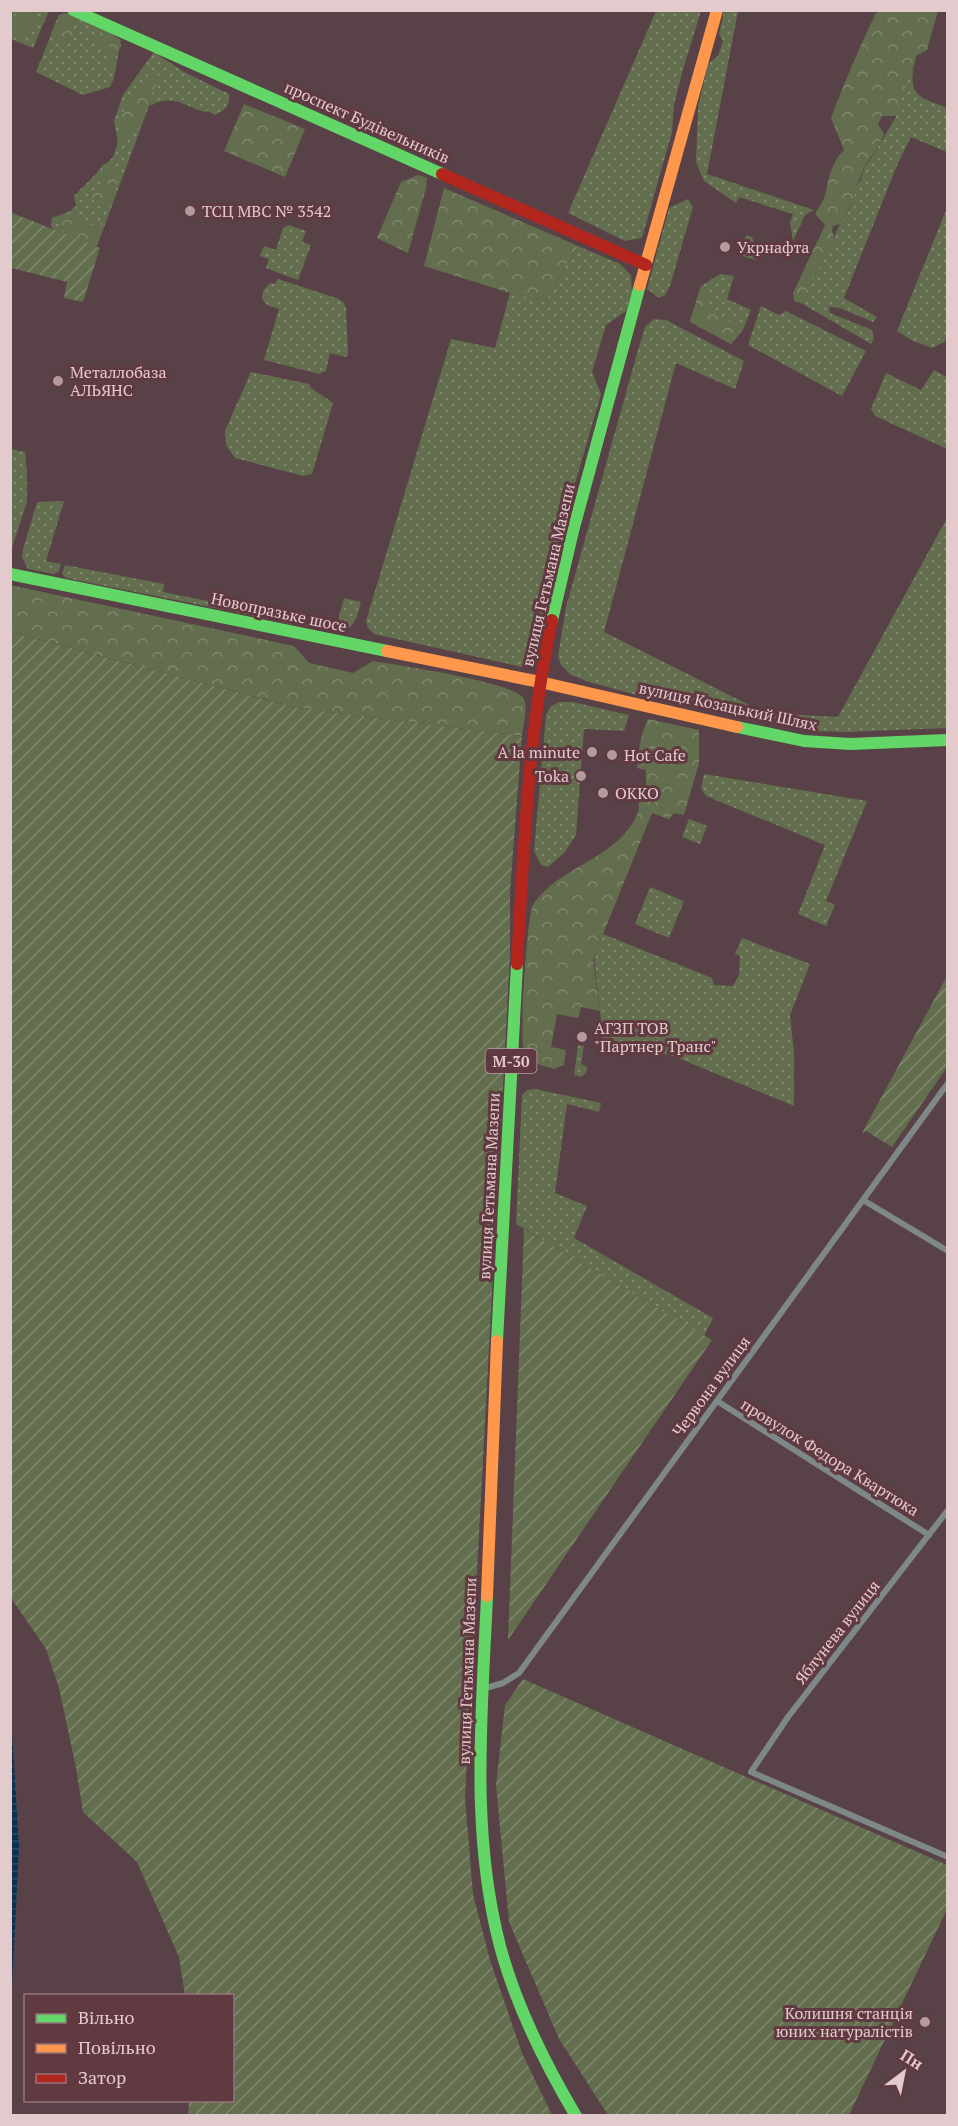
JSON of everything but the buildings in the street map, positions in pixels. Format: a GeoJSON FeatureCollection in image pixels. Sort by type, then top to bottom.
{"type":"FeatureCollection","features":[{"type":"Feature","properties":{"kind":"main road","name":"проспект Будівельників"},"geometry":{"type":"LineString","coordinates":[[73,10],[646,265]]}},
{"type":"Feature","properties":{"kind":"main road","name":"вулиця Гетьмана Мазепи"},"geometry":{"type":"LineString","coordinates":[[576,2115],[541,2057],[524,2018],[494,1925],[481,1827],[479,1748],[490,1498],[527,790],[540,682],[564,569],[717,10]]}},
{"type":"Feature","properties":{"kind":"main road","name":"Новопразьке шосе"},"geometry":{"type":"LineString","coordinates":[[10,574],[540,682]]}},
{"type":"Feature","properties":{"kind":"main road","name":"вулиця Козацький Шлях"},"geometry":{"type":"LineString","coordinates":[[540,682],[804,741],[850,744],[948,740]]}},
{"type":"Feature","properties":{"kind":"street","name":"Червона вулиця"},"geometry":{"type":"LineString","coordinates":[[483,1689],[503,1683],[519,1673],[948,1083]]}},
{"type":"Feature","properties":{"kind":"street"},"geometry":{"type":"LineString","coordinates":[[863,1200],[948,1251]]}},
{"type":"Feature","properties":{"kind":"street","name":"провулок Федора Квартюка"},"geometry":{"type":"LineString","coordinates":[[717,1401],[929,1535]]}},
{"type":"Feature","properties":{"kind":"street","name":"Яблунева вулиця"},"geometry":{"type":"LineString","coordinates":[[948,1510],[788,1717],[751,1772],[948,1857]]}},
{"type":"Feature","properties":{"kind":"green space"},"geometry":{"type":"Polygon","coordinates":[[[884,10],[938,11],[927,50],[916,56],[899,100],[896,116],[882,116],[878,124],[884,134],[853,188],[855,196],[841,224],[833,226],[833,244],[813,275],[814,280],[807,286],[806,300],[801,303],[794,301],[793,293],[825,225],[815,214],[824,197],[834,164],[844,150],[831,118],[876,13],[884,10]]]}},
{"type":"Feature","properties":{"kind":"green space"},"geometry":{"type":"Polygon","coordinates":[[[11,11],[49,11],[33,48],[11,39],[11,11]]]}},
{"type":"Feature","properties":{"kind":"green space"},"geometry":{"type":"Polygon","coordinates":[[[17,11],[39,12],[29,37],[11,30],[17,11]]]}},
{"type":"Feature","properties":{"kind":"green space"},"geometry":{"type":"Polygon","coordinates":[[[656,11],[701,11],[682,73],[674,105],[672,132],[642,238],[625,241],[568,213],[656,11]]]}},
{"type":"Feature","properties":{"kind":"green space"},"geometry":{"type":"Polygon","coordinates":[[[724,11],[738,11],[707,174],[814,210],[805,215],[793,241],[790,222],[793,214],[739,197],[736,203],[704,181],[696,162],[698,107],[708,64],[718,56],[723,41],[719,34],[724,11]]]}},
{"type":"Feature","properties":{"kind":"green space"},"geometry":{"type":"Polygon","coordinates":[[[65,13],[121,40],[114,78],[110,87],[83,95],[36,72],[59,15],[65,13]]]}},
{"type":"Feature","properties":{"kind":"green space"},"geometry":{"type":"Polygon","coordinates":[[[65,13],[71,16],[69,24],[74,30],[73,35],[68,36],[62,45],[58,45],[51,33],[59,15],[65,13]]]}},
{"type":"Feature","properties":{"kind":"green space"},"geometry":{"type":"Polygon","coordinates":[[[107,30],[122,45],[115,55],[117,61],[112,67],[107,66],[110,46],[101,49],[96,46],[97,34],[107,30]]]}},
{"type":"Feature","properties":{"kind":"green space"},"geometry":{"type":"Polygon","coordinates":[[[154,52],[184,72],[229,94],[228,104],[215,115],[171,101],[157,102],[149,106],[97,246],[86,253],[62,239],[51,226],[52,218],[76,206],[74,196],[113,157],[118,142],[114,121],[123,95],[154,52]]]}},
{"type":"Feature","properties":{"kind":"green space"},"geometry":{"type":"Polygon","coordinates":[[[914,68],[913,85],[920,96],[947,108],[947,152],[911,137],[898,163],[844,298],[877,317],[873,322],[840,308],[829,307],[830,313],[872,330],[874,339],[871,344],[801,303],[806,300],[807,286],[827,249],[833,244],[837,230],[852,203],[853,188],[861,180],[864,168],[896,117],[896,105],[905,82],[914,68]]]}},
{"type":"Feature","properties":{"kind":"green space"},"geometry":{"type":"Polygon","coordinates":[[[154,73],[162,77],[154,89],[136,133],[120,137],[118,119],[131,95],[141,91],[146,74],[154,73]]]}},
{"type":"Feature","properties":{"kind":"green space"},"geometry":{"type":"Polygon","coordinates":[[[244,104],[305,129],[285,177],[224,151],[244,104]]]}},
{"type":"Feature","properties":{"kind":"green space"},"geometry":{"type":"Polygon","coordinates":[[[104,164],[115,166],[120,171],[112,197],[109,202],[100,207],[92,196],[102,184],[98,180],[97,172],[104,164]]]}},
{"type":"Feature","properties":{"kind":"green space"},"geometry":{"type":"Polygon","coordinates":[[[418,175],[427,178],[426,188],[408,253],[377,238],[401,182],[418,175]]]}},
{"type":"Feature","properties":{"kind":"green space"},"geometry":{"type":"Polygon","coordinates":[[[444,188],[578,246],[546,301],[510,293],[424,266],[444,188]]]}},
{"type":"Feature","properties":{"kind":"green space"},"geometry":{"type":"Polygon","coordinates":[[[688,199],[693,207],[670,286],[665,295],[659,298],[647,289],[669,208],[688,199]]]}},
{"type":"Feature","properties":{"kind":"green space"},"geometry":{"type":"Polygon","coordinates":[[[947,208],[947,338],[932,348],[913,341],[897,331],[947,208]]]}},
{"type":"Feature","properties":{"kind":"green space"},"geometry":{"type":"Polygon","coordinates":[[[10,212],[100,248],[83,302],[64,298],[67,282],[11,268],[10,212]]]}},
{"type":"Feature","properties":{"kind":"green space"},"geometry":{"type":"Polygon","coordinates":[[[76,213],[84,226],[102,223],[103,226],[96,245],[86,251],[63,236],[61,219],[67,214],[76,213]]]}},
{"type":"Feature","properties":{"kind":"green space"},"geometry":{"type":"Polygon","coordinates":[[[289,225],[306,231],[302,242],[311,245],[298,280],[266,268],[269,259],[260,256],[264,246],[276,250],[283,228],[289,225]]]}},
{"type":"Feature","properties":{"kind":"green space"},"geometry":{"type":"Polygon","coordinates":[[[746,235],[752,237],[757,252],[756,260],[740,255],[746,235]]]}},
{"type":"Feature","properties":{"kind":"green space"},"geometry":{"type":"Polygon","coordinates":[[[578,246],[620,264],[631,275],[632,292],[626,311],[606,325],[592,372],[601,394],[568,508],[535,663],[530,667],[522,667],[374,634],[368,628],[366,621],[451,339],[495,348],[510,293],[546,301],[578,246]]]}},
{"type":"Feature","properties":{"kind":"green space"},"geometry":{"type":"Polygon","coordinates":[[[720,274],[734,276],[727,299],[751,310],[743,330],[731,344],[690,322],[701,286],[720,274]]]}},
{"type":"Feature","properties":{"kind":"green space"},"geometry":{"type":"Polygon","coordinates":[[[278,279],[343,302],[346,308],[348,355],[346,357],[330,353],[326,371],[319,374],[264,360],[279,309],[267,305],[262,299],[263,291],[270,283],[275,284],[278,279]]]}},
{"type":"Feature","properties":{"kind":"green space"},"geometry":{"type":"Polygon","coordinates":[[[701,286],[708,293],[706,308],[739,326],[741,331],[731,344],[690,321],[701,286]]]}},
{"type":"Feature","properties":{"kind":"green space"},"geometry":{"type":"Polygon","coordinates":[[[761,306],[779,315],[786,311],[866,351],[842,396],[748,345],[761,306]]]}},
{"type":"Feature","properties":{"kind":"green space"},"geometry":{"type":"Polygon","coordinates":[[[654,319],[666,320],[744,361],[735,389],[676,363],[604,632],[765,713],[838,717],[947,518],[947,728],[847,732],[803,731],[754,720],[731,710],[667,695],[644,697],[589,682],[571,675],[561,665],[558,656],[566,607],[645,327],[654,319]]]}},
{"type":"Feature","properties":{"kind":"green space"},"geometry":{"type":"Polygon","coordinates":[[[934,370],[947,377],[947,449],[875,416],[871,409],[886,373],[921,390],[934,370]]]}},
{"type":"Feature","properties":{"kind":"green space"},"geometry":{"type":"Polygon","coordinates":[[[251,372],[309,384],[311,388],[333,403],[312,474],[303,476],[235,458],[226,445],[225,431],[251,372]]]}},
{"type":"Feature","properties":{"kind":"green space"},"geometry":{"type":"Polygon","coordinates":[[[11,449],[25,452],[27,502],[11,551],[11,449]]]}},
{"type":"Feature","properties":{"kind":"green space"},"geometry":{"type":"Polygon","coordinates":[[[64,501],[46,561],[61,564],[59,571],[54,574],[28,569],[22,557],[23,549],[37,502],[64,501]]]}},
{"type":"Feature","properties":{"kind":"green space"},"geometry":{"type":"Polygon","coordinates":[[[65,565],[164,584],[163,592],[263,612],[255,616],[66,578],[62,574],[65,565]]]}},
{"type":"Feature","properties":{"kind":"green space"},"geometry":{"type":"Polygon","coordinates":[[[10,585],[294,646],[309,663],[353,673],[373,661],[454,675],[500,686],[524,699],[522,736],[298,708],[11,632],[10,585]]]}},
{"type":"Feature","properties":{"kind":"green space"},"geometry":{"type":"Polygon","coordinates":[[[344,598],[361,602],[353,624],[341,632],[282,622],[274,615],[336,628],[344,598]]]}},
{"type":"Feature","properties":{"kind":"green space"},"geometry":{"type":"Polygon","coordinates":[[[10,632],[298,708],[522,736],[510,891],[510,954],[465,1797],[473,1894],[490,1960],[522,2053],[552,2115],[188,2115],[189,2102],[234,2102],[234,1994],[185,1994],[179,1957],[137,1862],[83,1812],[59,1688],[46,1649],[11,1598],[10,632]]]}},
{"type":"Feature","properties":{"kind":"green space"},"geometry":{"type":"Polygon","coordinates":[[[559,702],[573,702],[629,715],[624,731],[584,729],[576,835],[565,852],[548,867],[541,865],[534,851],[546,715],[551,706],[559,702]]]}},
{"type":"Feature","properties":{"kind":"green space"},"geometry":{"type":"Polygon","coordinates":[[[648,719],[699,730],[699,763],[684,815],[674,813],[669,819],[652,813],[593,959],[600,1011],[581,1007],[578,1018],[557,1014],[551,1047],[566,1050],[564,1065],[554,1069],[529,1059],[524,1051],[523,1001],[526,952],[533,905],[544,891],[604,852],[629,828],[639,810],[638,789],[646,788],[646,770],[637,768],[639,749],[648,719]]]}},
{"type":"Feature","properties":{"kind":"green space"},"geometry":{"type":"Polygon","coordinates":[[[704,774],[867,801],[826,901],[835,905],[826,926],[798,914],[825,845],[706,796],[701,788],[704,774]]]}},
{"type":"Feature","properties":{"kind":"green space"},"geometry":{"type":"Polygon","coordinates":[[[689,819],[707,826],[700,844],[682,837],[689,819]]]}},
{"type":"Feature","properties":{"kind":"green space"},"geometry":{"type":"Polygon","coordinates":[[[650,887],[684,901],[669,938],[635,924],[650,887]]]}},
{"type":"Feature","properties":{"kind":"green space"},"geometry":{"type":"Polygon","coordinates":[[[603,934],[712,978],[714,985],[733,986],[739,975],[740,956],[735,954],[742,938],[810,964],[790,1015],[794,1053],[794,1106],[673,1056],[603,1039],[594,957],[603,934]]]}},
{"type":"Feature","properties":{"kind":"green space"},"geometry":{"type":"Polygon","coordinates":[[[947,976],[947,1067],[892,1147],[866,1131],[862,1133],[947,976]]]}},
{"type":"Feature","properties":{"kind":"green space"},"geometry":{"type":"Polygon","coordinates":[[[578,1045],[584,1046],[581,1064],[587,1067],[586,1073],[581,1077],[574,1075],[578,1045]]]}},
{"type":"Feature","properties":{"kind":"green space"},"geometry":{"type":"Polygon","coordinates":[[[535,1089],[601,1103],[599,1112],[567,1104],[555,1193],[587,1206],[574,1238],[713,1318],[704,1336],[516,1224],[522,1095],[527,1090],[535,1089]]]}},
{"type":"Feature","properties":{"kind":"green space"},"geometry":{"type":"Polygon","coordinates":[[[524,1230],[712,1340],[508,1640],[524,1230]]]}},
{"type":"Feature","properties":{"kind":"green space"},"geometry":{"type":"Polygon","coordinates":[[[523,1679],[947,1865],[947,1909],[849,2115],[608,2115],[559,2039],[509,1922],[496,1785],[505,1705],[523,1679]]]}},
{"type":"Feature","properties":{"kind":"water"},"geometry":{"type":"Polygon","coordinates":[[[10,1716],[19,1847],[11,2005],[10,1716]]]}},
{"type":"Feature","properties":{"kind":"traffic: fast"},"geometry":{"type":"LineString","coordinates":[[73,10],[442,174]]}},
{"type":"Feature","properties":{"kind":"traffic: fast"},"geometry":{"type":"LineString","coordinates":[[552,620],[573,531],[640,285]]}},
{"type":"Feature","properties":{"kind":"traffic: fast"},"geometry":{"type":"LineString","coordinates":[[10,574],[387,651]]}},
{"type":"Feature","properties":{"kind":"traffic: fast"},"geometry":{"type":"LineString","coordinates":[[737,727],[804,741],[850,744],[948,740]]}},
{"type":"Feature","properties":{"kind":"traffic: fast"},"geometry":{"type":"LineString","coordinates":[[497,1341],[517,964]]}},
{"type":"Feature","properties":{"kind":"traffic: fast"},"geometry":{"type":"LineString","coordinates":[[487,1596],[480,1772],[481,1816],[491,1903],[500,1946],[514,1990],[542,2054],[576,2116]]}},
{"type":"Feature","properties":{"kind":"traffic: slow"},"geometry":{"type":"LineString","coordinates":[[640,285],[717,10]]}},
{"type":"Feature","properties":{"kind":"traffic: slow"},"geometry":{"type":"LineString","coordinates":[[387,651],[540,682],[737,727]]}},
{"type":"Feature","properties":{"kind":"traffic: slow"},"geometry":{"type":"LineString","coordinates":[[487,1596],[497,1341]]}},
{"type":"Feature","properties":{"kind":"traffic: jam"},"geometry":{"type":"LineString","coordinates":[[442,174],[646,265]]}},
{"type":"Feature","properties":{"kind":"traffic: jam"},"geometry":{"type":"LineString","coordinates":[[517,964],[532,748],[552,620]]}},
{"type":"Feature","properties":{"kind":"place","name":"ТСЦ МВС № 3542"},"geometry":{"type":"Point","coordinates":[190,211]}},
{"type":"Feature","properties":{"kind":"place","name":"Укрнафта"},"geometry":{"type":"Point","coordinates":[725,247]}},
{"type":"Feature","properties":{"kind":"place","name":"Металлобаза АЛЬЯНС"},"geometry":{"type":"Point","coordinates":[58,381]}},
{"type":"Feature","properties":{"kind":"place","name":"A la minute"},"geometry":{"type":"Point","coordinates":[592,752]}},
{"type":"Feature","properties":{"kind":"place","name":"Hot Cafe"},"geometry":{"type":"Point","coordinates":[612,755]}},
{"type":"Feature","properties":{"kind":"place","name":"Toka"},"geometry":{"type":"Point","coordinates":[581,776]}},
{"type":"Feature","properties":{"kind":"place","name":"ОККО"},"geometry":{"type":"Point","coordinates":[603,793]}},
{"type":"Feature","properties":{"kind":"place","name":"АГЗП ТОВ \"Партнер Транс\""},"geometry":{"type":"Point","coordinates":[582,1037]}},
{"type":"Feature","properties":{"kind":"place","name":"Колишня станція юних натуралістів"},"geometry":{"type":"Point","coordinates":[925,2022]}}]}
